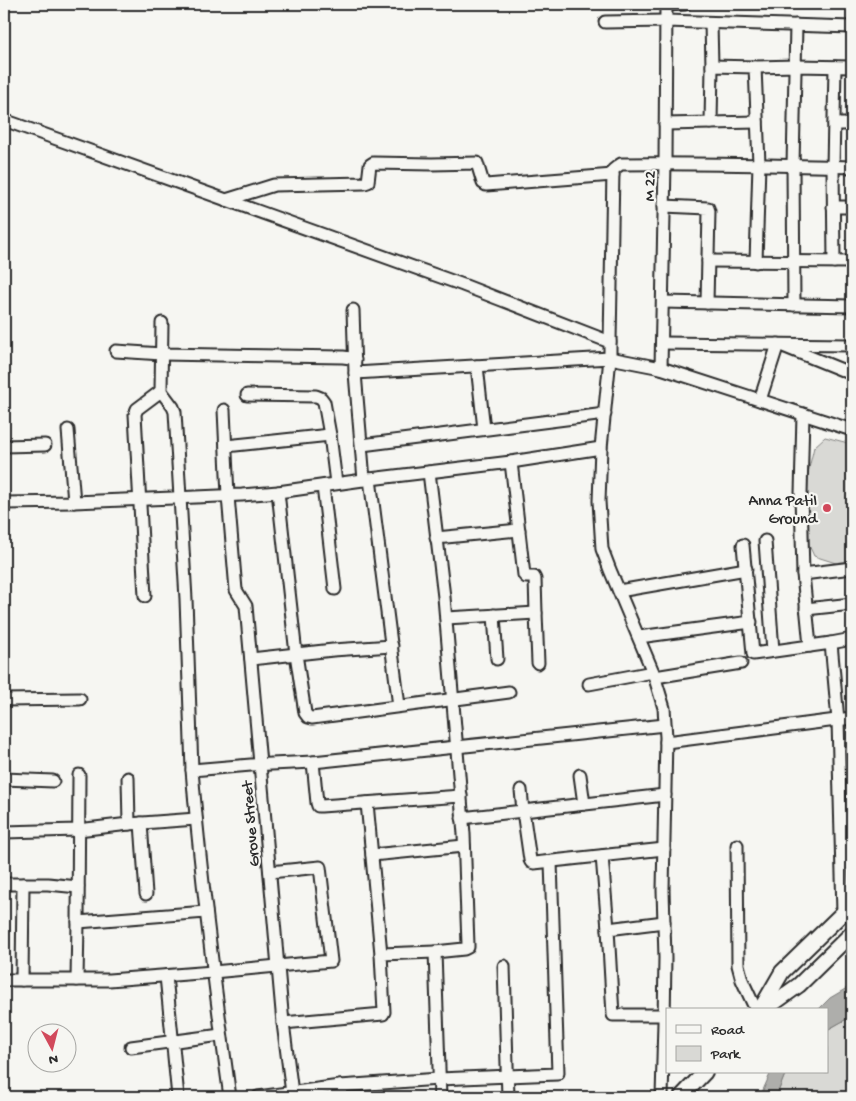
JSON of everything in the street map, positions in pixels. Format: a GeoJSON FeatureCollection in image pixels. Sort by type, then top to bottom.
{"type":"FeatureCollection","features":[{"type":"Feature","properties":{"kind":"main road"},"geometry":{"type":"LineString","coordinates":[[763,1008],[782,972],[848,908]]}},
{"type":"Feature","properties":{"kind":"main road"},"geometry":{"type":"LineString","coordinates":[[765,1008],[799,985],[852,933]]}},
{"type":"Feature","properties":{"kind":"main road"},"geometry":{"type":"LineString","coordinates":[[681,1097],[703,1074]]}},
{"type":"Feature","properties":{"kind":"street"},"geometry":{"type":"LineString","coordinates":[[666,4],[684,4]]}},
{"type":"Feature","properties":{"kind":"street","name":"M 22"},"geometry":{"type":"LineString","coordinates":[[661,368],[666,4]]}},
{"type":"Feature","properties":{"kind":"street"},"geometry":{"type":"LineString","coordinates":[[605,22],[666,21],[852,27]]}},
{"type":"Feature","properties":{"kind":"street"},"geometry":{"type":"LineString","coordinates":[[711,23],[711,123]]}},
{"type":"Feature","properties":{"kind":"street"},"geometry":{"type":"LineString","coordinates":[[794,305],[793,165],[796,26]]}},
{"type":"Feature","properties":{"kind":"street"},"geometry":{"type":"LineString","coordinates":[[712,66],[852,67]]}},
{"type":"Feature","properties":{"kind":"street"},"geometry":{"type":"LineString","coordinates":[[755,67],[758,164],[756,262]]}},
{"type":"Feature","properties":{"kind":"street"},"geometry":{"type":"LineString","coordinates":[[834,67],[834,262]]}},
{"type":"Feature","properties":{"kind":"street"},"geometry":{"type":"LineString","coordinates":[[4,120],[463,286],[610,342]]}},
{"type":"Feature","properties":{"kind":"street"},"geometry":{"type":"LineString","coordinates":[[665,124],[757,122]]}},
{"type":"Feature","properties":{"kind":"street"},"geometry":{"type":"LineString","coordinates":[[834,124],[852,124]]}},
{"type":"Feature","properties":{"kind":"street"},"geometry":{"type":"LineString","coordinates":[[226,200],[274,185],[365,183],[368,182],[370,165],[373,163],[477,164],[483,183],[486,185],[613,175]]}},
{"type":"Feature","properties":{"kind":"street"},"geometry":{"type":"LineString","coordinates":[[662,1097],[665,958],[663,890],[666,742],[664,708],[654,674],[602,549],[599,501],[601,448],[610,358],[613,170],[621,164],[758,164],[852,168]]}},
{"type":"Feature","properties":{"kind":"street"},"geometry":{"type":"LineString","coordinates":[[664,206],[708,208],[710,211],[708,303]]}},
{"type":"Feature","properties":{"kind":"street"},"geometry":{"type":"LineString","coordinates":[[833,207],[852,207]]}},
{"type":"Feature","properties":{"kind":"street"},"geometry":{"type":"LineString","coordinates":[[708,261],[852,262]]}},
{"type":"Feature","properties":{"kind":"street"},"geometry":{"type":"LineString","coordinates":[[663,302],[852,306]]}},
{"type":"Feature","properties":{"kind":"street"},"geometry":{"type":"LineString","coordinates":[[353,310],[355,373],[362,445],[399,706]]}},
{"type":"Feature","properties":{"kind":"street"},"geometry":{"type":"LineString","coordinates":[[162,323],[161,391],[175,412],[196,820],[230,1097]]}},
{"type":"Feature","properties":{"kind":"street"},"geometry":{"type":"LineString","coordinates":[[662,343],[852,345]]}},
{"type":"Feature","properties":{"kind":"street"},"geometry":{"type":"LineString","coordinates":[[778,344],[852,374]]}},
{"type":"Feature","properties":{"kind":"street"},"geometry":{"type":"LineString","coordinates":[[760,400],[778,344]]}},
{"type":"Feature","properties":{"kind":"street"},"geometry":{"type":"LineString","coordinates":[[116,352],[343,357],[355,360]]}},
{"type":"Feature","properties":{"kind":"street"},"geometry":{"type":"LineString","coordinates":[[355,373],[610,358],[661,368],[852,428]]}},
{"type":"Feature","properties":{"kind":"street"},"geometry":{"type":"LineString","coordinates":[[477,366],[484,429]]}},
{"type":"Feature","properties":{"kind":"street"},"geometry":{"type":"LineString","coordinates":[[145,596],[135,414],[137,409],[161,391]]}},
{"type":"Feature","properties":{"kind":"street"},"geometry":{"type":"LineString","coordinates":[[247,395],[316,396],[321,398],[324,402],[330,435],[336,484]]}},
{"type":"Feature","properties":{"kind":"street","name":"Grove Street"},"geometry":{"type":"LineString","coordinates":[[224,410],[228,496],[236,590],[246,606],[283,1023],[292,1093]]}},
{"type":"Feature","properties":{"kind":"street"},"geometry":{"type":"LineString","coordinates":[[362,445],[604,414]]}},
{"type":"Feature","properties":{"kind":"street"},"geometry":{"type":"LineString","coordinates":[[803,414],[800,494],[803,574],[810,646]]}},
{"type":"Feature","properties":{"kind":"street"},"geometry":{"type":"LineString","coordinates":[[68,430],[74,502]]}},
{"type":"Feature","properties":{"kind":"street"},"geometry":{"type":"LineString","coordinates":[[226,446],[330,435]]}},
{"type":"Feature","properties":{"kind":"street"},"geometry":{"type":"LineString","coordinates":[[4,446],[46,445]]}},
{"type":"Feature","properties":{"kind":"street"},"geometry":{"type":"LineString","coordinates":[[4,503],[180,498],[278,492],[367,479],[511,462],[601,448]]}},
{"type":"Feature","properties":{"kind":"street"},"geometry":{"type":"LineString","coordinates":[[511,462],[524,575],[535,578],[538,663]]}},
{"type":"Feature","properties":{"kind":"street"},"geometry":{"type":"LineString","coordinates":[[381,954],[436,952],[468,948],[464,846],[457,747],[446,618],[429,472]]}},
{"type":"Feature","properties":{"kind":"street"},"geometry":{"type":"LineString","coordinates":[[323,486],[335,589]]}},
{"type":"Feature","properties":{"kind":"street"},"geometry":{"type":"LineString","coordinates":[[278,492],[296,654],[305,713],[308,717],[509,692]]}},
{"type":"Feature","properties":{"kind":"street"},"geometry":{"type":"LineString","coordinates":[[436,538],[519,530]]}},
{"type":"Feature","properties":{"kind":"street"},"geometry":{"type":"LineString","coordinates":[[765,541],[773,651]]}},
{"type":"Feature","properties":{"kind":"street"},"geometry":{"type":"LineString","coordinates":[[744,545],[753,654],[831,643],[852,638]]}},
{"type":"Feature","properties":{"kind":"street"},"geometry":{"type":"LineString","coordinates":[[803,574],[852,568]]}},
{"type":"Feature","properties":{"kind":"street"},"geometry":{"type":"LineString","coordinates":[[619,591],[746,569]]}},
{"type":"Feature","properties":{"kind":"street"},"geometry":{"type":"LineString","coordinates":[[806,609],[852,604]]}},
{"type":"Feature","properties":{"kind":"street"},"geometry":{"type":"LineString","coordinates":[[446,618],[536,612]]}},
{"type":"Feature","properties":{"kind":"street"},"geometry":{"type":"LineString","coordinates":[[494,615],[497,659]]}},
{"type":"Feature","properties":{"kind":"street"},"geometry":{"type":"LineString","coordinates":[[639,637],[751,622]]}},
{"type":"Feature","properties":{"kind":"street"},"geometry":{"type":"LineString","coordinates":[[831,643],[838,720],[848,908]]}},
{"type":"Feature","properties":{"kind":"street"},"geometry":{"type":"LineString","coordinates":[[251,659],[332,650],[392,646]]}},
{"type":"Feature","properties":{"kind":"street"},"geometry":{"type":"LineString","coordinates":[[589,684],[741,663]]}},
{"type":"Feature","properties":{"kind":"street"},"geometry":{"type":"LineString","coordinates":[[4,700],[80,699]]}},
{"type":"Feature","properties":{"kind":"street"},"geometry":{"type":"LineString","coordinates":[[666,742],[852,718]]}},
{"type":"Feature","properties":{"kind":"street"},"geometry":{"type":"LineString","coordinates":[[192,770],[260,764],[313,762],[665,725]]}},
{"type":"Feature","properties":{"kind":"street"},"geometry":{"type":"LineString","coordinates":[[313,762],[318,806],[461,796]]}},
{"type":"Feature","properties":{"kind":"street"},"geometry":{"type":"LineString","coordinates":[[77,980],[79,775]]}},
{"type":"Feature","properties":{"kind":"street"},"geometry":{"type":"LineString","coordinates":[[580,775],[584,804]]}},
{"type":"Feature","properties":{"kind":"street"},"geometry":{"type":"LineString","coordinates":[[128,778],[129,824]]}},
{"type":"Feature","properties":{"kind":"street"},"geometry":{"type":"LineString","coordinates":[[4,779],[54,781]]}},
{"type":"Feature","properties":{"kind":"street"},"geometry":{"type":"LineString","coordinates":[[520,790],[531,862],[551,862],[664,850]]}},
{"type":"Feature","properties":{"kind":"street"},"geometry":{"type":"LineString","coordinates":[[462,818],[665,795]]}},
{"type":"Feature","properties":{"kind":"street"},"geometry":{"type":"LineString","coordinates":[[283,1023],[383,1014],[384,1012],[381,954],[367,803]]}},
{"type":"Feature","properties":{"kind":"street"},"geometry":{"type":"LineString","coordinates":[[4,832],[78,830],[129,824],[196,820]]}},
{"type":"Feature","properties":{"kind":"street"},"geometry":{"type":"LineString","coordinates":[[141,824],[146,894]]}},
{"type":"Feature","properties":{"kind":"street"},"geometry":{"type":"LineString","coordinates":[[736,845],[738,966],[742,980],[755,1008]]}},
{"type":"Feature","properties":{"kind":"street"},"geometry":{"type":"LineString","coordinates":[[372,855],[464,846]]}},
{"type":"Feature","properties":{"kind":"street"},"geometry":{"type":"LineString","coordinates":[[602,856],[613,1015],[664,1015]]}},
{"type":"Feature","properties":{"kind":"street"},"geometry":{"type":"LineString","coordinates":[[258,1097],[292,1093],[341,1092],[439,1079],[555,1075],[558,1073],[551,862]]}},
{"type":"Feature","properties":{"kind":"street"},"geometry":{"type":"LineString","coordinates":[[4,980],[109,980],[331,960],[320,867],[270,872]]}},
{"type":"Feature","properties":{"kind":"street"},"geometry":{"type":"LineString","coordinates":[[4,884],[78,887]]}},
{"type":"Feature","properties":{"kind":"street"},"geometry":{"type":"LineString","coordinates":[[22,980],[23,884]]}},
{"type":"Feature","properties":{"kind":"street"},"geometry":{"type":"LineString","coordinates":[[78,922],[206,912]]}},
{"type":"Feature","properties":{"kind":"street"},"geometry":{"type":"LineString","coordinates":[[608,929],[664,922]]}},
{"type":"Feature","properties":{"kind":"street"},"geometry":{"type":"LineString","coordinates":[[436,952],[440,1097]]}},
{"type":"Feature","properties":{"kind":"street"},"geometry":{"type":"LineString","coordinates":[[504,966],[508,1097]]}},
{"type":"Feature","properties":{"kind":"street"},"geometry":{"type":"LineString","coordinates":[[166,976],[178,1097]]}},
{"type":"Feature","properties":{"kind":"street"},"geometry":{"type":"LineString","coordinates":[[131,1046],[221,1035]]}},
{"type":"Feature","properties":{"kind":"green space","name":"Anna Patil Ground"},"geometry":{"type":"Polygon","coordinates":[[[825,437],[852,444],[852,566],[848,567],[814,556],[800,526],[804,490],[814,447],[825,437]]]}},
{"type":"Feature","properties":{"kind":"green space"},"geometry":{"type":"Polygon","coordinates":[[[852,1016],[852,1097],[776,1097],[785,1074],[828,1074],[828,1029],[852,1016]]]}},
{"type":"Feature","properties":{"kind":"shaded area"},"geometry":{"type":"Polygon","coordinates":[[[852,985],[852,1016],[828,1029],[828,1008],[820,1008],[830,998],[852,985]]]}},
{"type":"Feature","properties":{"kind":"shaded area"},"geometry":{"type":"Polygon","coordinates":[[[770,1074],[785,1074],[776,1097],[760,1097],[770,1074]]]}},
{"type":"Feature","properties":{"kind":"place","name":"Anna Patil Ground"},"geometry":{"type":"Point","coordinates":[827,508]}}]}
